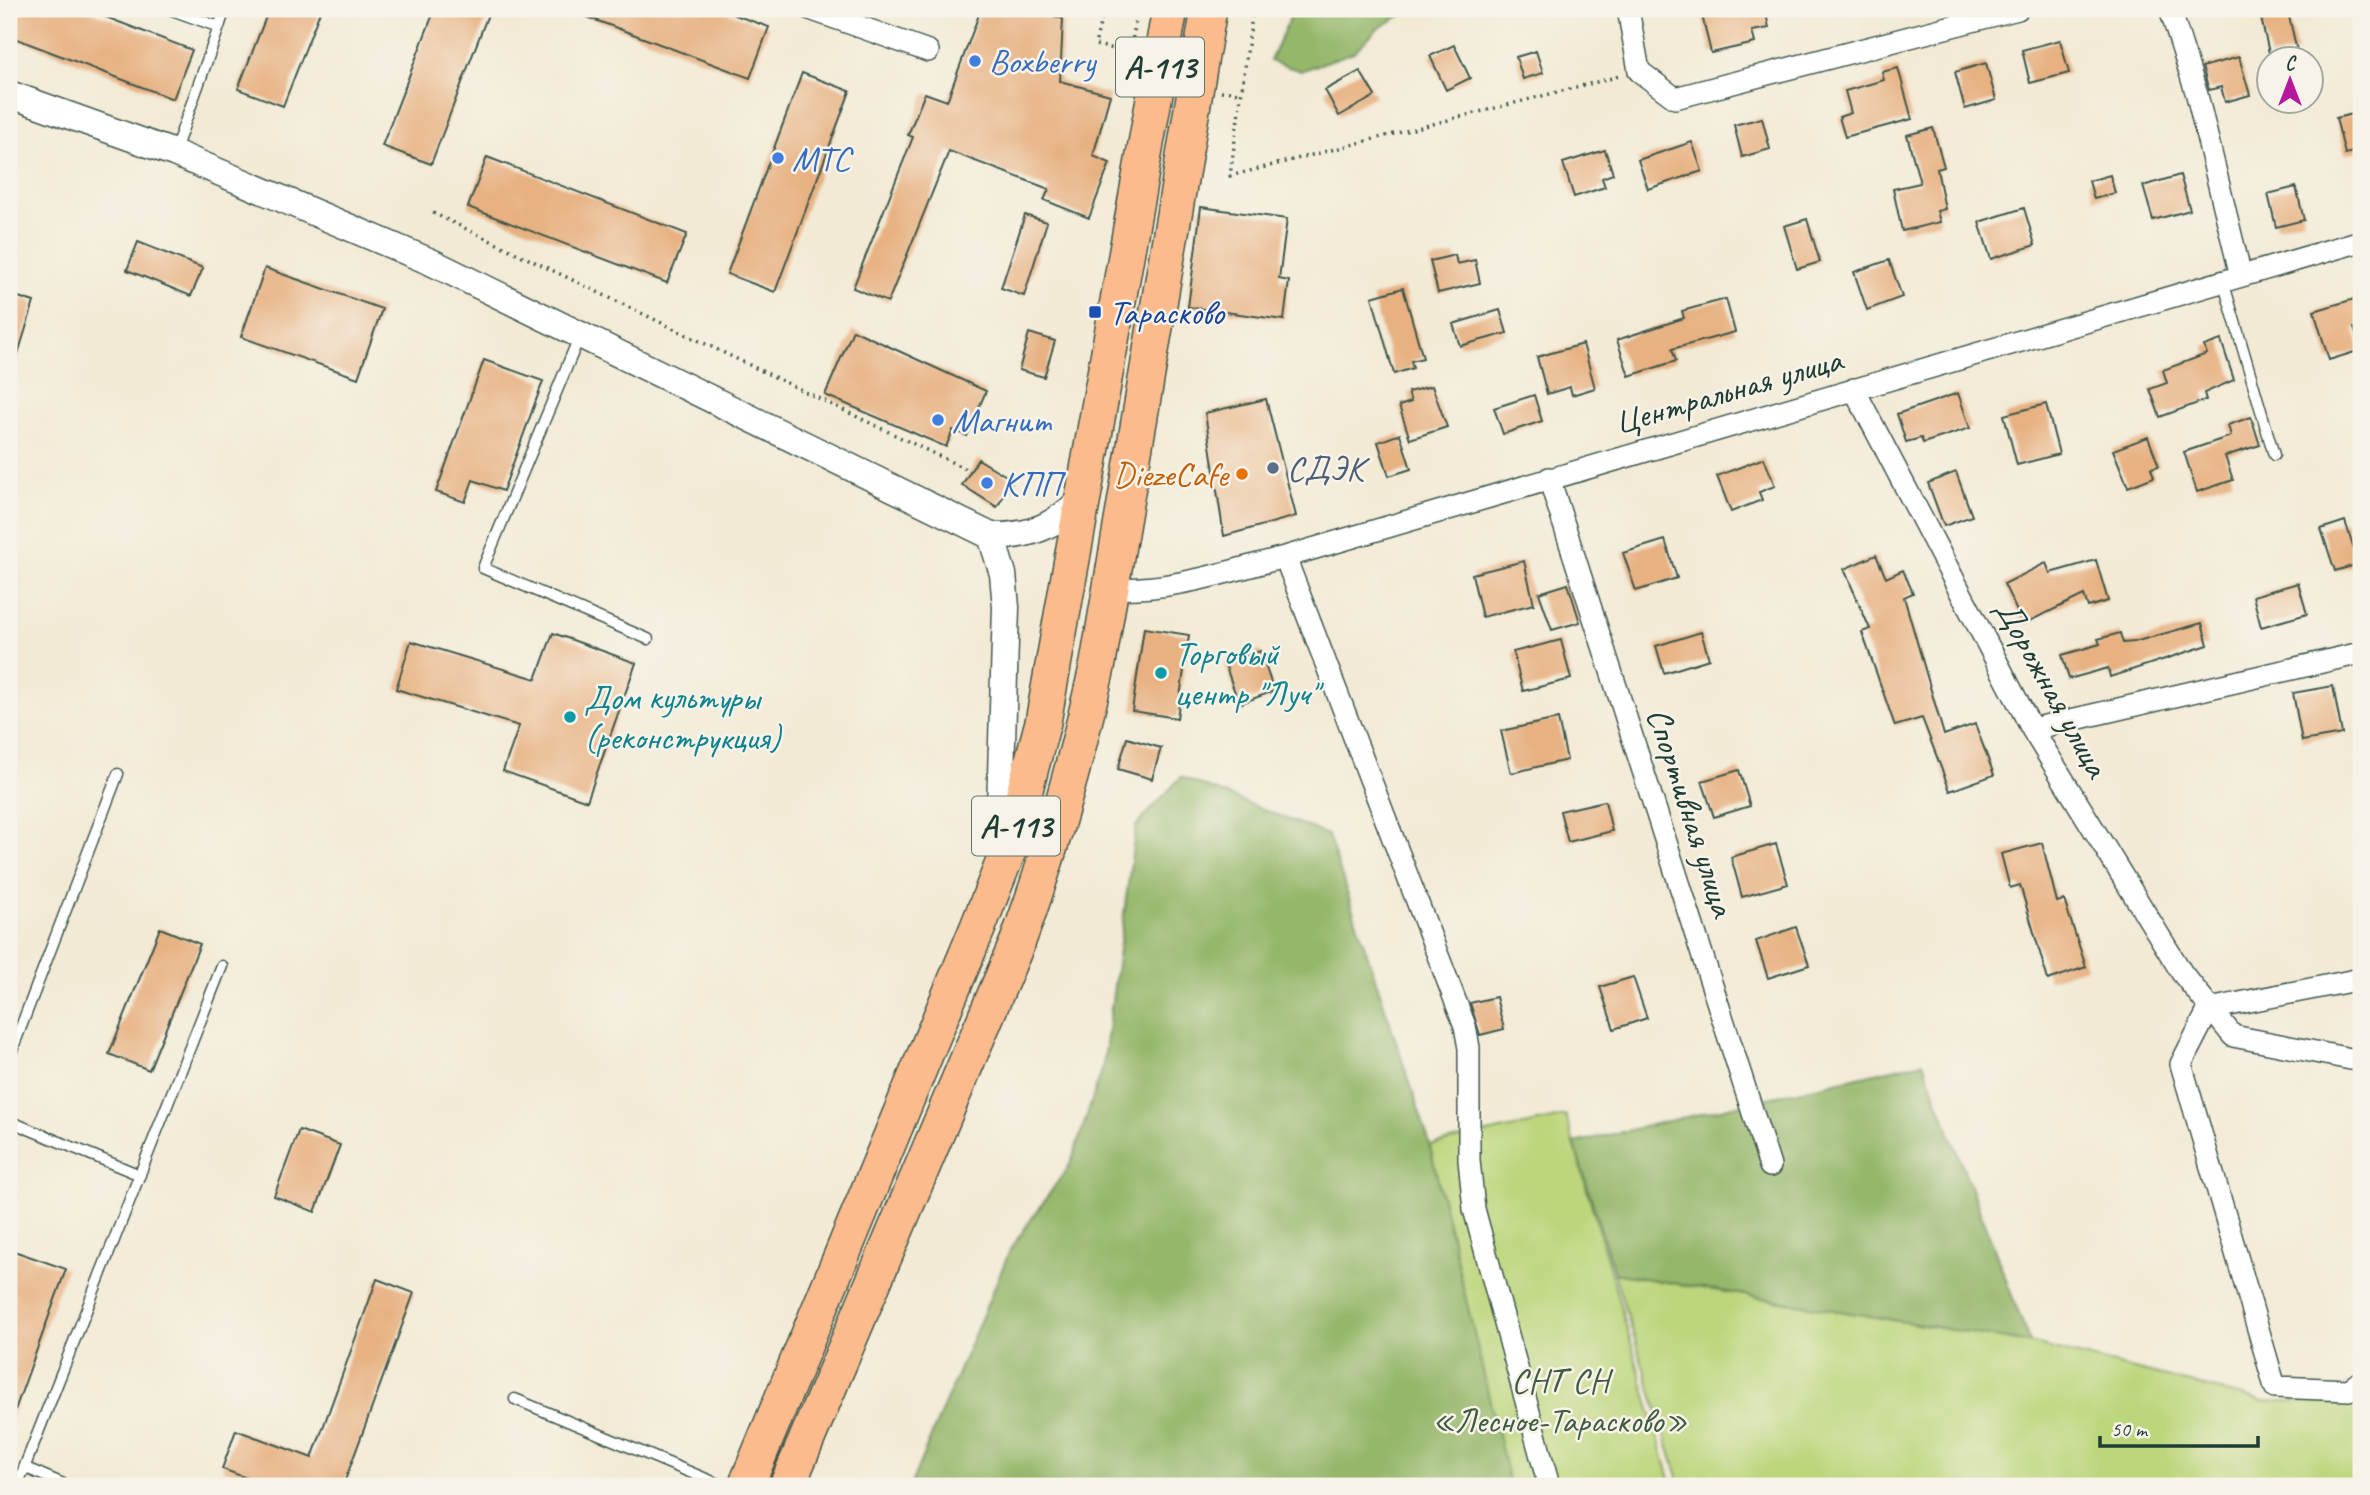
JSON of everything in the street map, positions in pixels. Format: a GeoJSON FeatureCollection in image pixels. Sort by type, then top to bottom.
{"type":"FeatureCollection","features":[{"type":"Feature","properties":{"kind":"highway","name":"А-113"},"geometry":{"type":"LineString","coordinates":[[746,1486],[993,889],[1025,796],[1043,722],[1170,9]]}},
{"type":"Feature","properties":{"kind":"highway","name":"А-113"},"geometry":{"type":"LineString","coordinates":[[787,1486],[1018,941],[1051,852],[1074,770],[1111,588],[1209,9]]}},
{"type":"Feature","properties":{"kind":"street"},"geometry":{"type":"LineString","coordinates":[[810,9],[928,51]]}},
{"type":"Feature","properties":{"kind":"street"},"geometry":{"type":"LineString","coordinates":[[1628,9],[1639,71],[1675,98],[2018,9]]}},
{"type":"Feature","properties":{"kind":"street"},"geometry":{"type":"LineString","coordinates":[[2170,9],[2197,95],[2232,278]]}},
{"type":"Feature","properties":{"kind":"street"},"geometry":{"type":"LineString","coordinates":[[9,94],[174,153],[431,262],[991,536],[1016,537],[1046,527],[1066,516],[1082,498]]}},
{"type":"Feature","properties":{"kind":"street","name":"Центральная улица"},"geometry":{"type":"LineString","coordinates":[[1111,588],[1135,590],[1166,586],[1284,557],[2361,241]]}},
{"type":"Feature","properties":{"kind":"street","name":"Дорожная улица"},"geometry":{"type":"LineString","coordinates":[[1854,389],[2032,729],[2182,973],[2209,1009],[2233,1036],[2361,1061]]}},
{"type":"Feature","properties":{"kind":"street","name":"Спортивная улица"},"geometry":{"type":"LineString","coordinates":[[1549,478],[1770,1166]]}},
{"type":"Feature","properties":{"kind":"street"},"geometry":{"type":"LineString","coordinates":[[991,536],[1003,574],[1006,607],[1001,830],[993,889]]}},
{"type":"Feature","properties":{"kind":"street"},"geometry":{"type":"LineString","coordinates":[[1284,557],[1465,1027],[1469,1048],[1469,1160],[1474,1209],[1549,1486]]}},
{"type":"Feature","properties":{"kind":"street"},"geometry":{"type":"LineString","coordinates":[[2032,729],[2361,653]]}},
{"type":"Feature","properties":{"kind":"street"},"geometry":{"type":"LineString","coordinates":[[2361,979],[2209,1009],[2181,1064],[2275,1387],[2349,1390],[2361,1381]]}},
{"type":"Feature","properties":{"kind":"lane"},"geometry":{"type":"LineString","coordinates":[[169,9],[219,27]]}},
{"type":"Feature","properties":{"kind":"lane"},"geometry":{"type":"LineString","coordinates":[[174,153],[225,9]]}},
{"type":"Feature","properties":{"kind":"lane"},"geometry":{"type":"LineString","coordinates":[[2232,278],[2274,455]]}},
{"type":"Feature","properties":{"kind":"lane"},"geometry":{"type":"LineString","coordinates":[[580,335],[483,568],[648,639]]}},
{"type":"Feature","properties":{"kind":"lane"},"geometry":{"type":"LineString","coordinates":[[9,1058],[118,774]]}},
{"type":"Feature","properties":{"kind":"lane"},"geometry":{"type":"LineString","coordinates":[[17,1486],[222,966]]}},
{"type":"Feature","properties":{"kind":"lane"},"geometry":{"type":"LineString","coordinates":[[9,1121],[140,1175]]}},
{"type":"Feature","properties":{"kind":"lane"},"geometry":{"type":"LineString","coordinates":[[515,1399],[723,1486]]}},
{"type":"Feature","properties":{"kind":"lane"},"geometry":{"type":"LineString","coordinates":[[26,1468],[68,1486]]}},
{"type":"Feature","properties":{"kind":"path"},"geometry":{"type":"LineString","coordinates":[[1090,9],[1102,11],[1095,45],[1130,52],[1138,9]]}},
{"type":"Feature","properties":{"kind":"path"},"geometry":{"type":"LineString","coordinates":[[1253,9],[1230,176],[1639,71]]}},
{"type":"Feature","properties":{"kind":"path"},"geometry":{"type":"LineString","coordinates":[[433,213],[970,471]]}},
{"type":"Feature","properties":{"kind":"green space"},"geometry":{"type":"Polygon","coordinates":[[[1294,9],[1413,9],[1377,29],[1354,52],[1301,71],[1270,61],[1294,9]]]}},
{"type":"Feature","properties":{"kind":"green space"},"geometry":{"type":"Polygon","coordinates":[[[1181,777],[1328,835],[1428,1138],[1510,1486],[910,1486],[1011,1248],[1071,1163],[1103,1067],[1136,826],[1181,777]]]}},
{"type":"Feature","properties":{"kind":"green space"},"geometry":{"type":"Polygon","coordinates":[[[1923,1062],[2030,1343],[1614,1273],[1574,1143],[1923,1062]]]}},
{"type":"Feature","properties":{"kind":"green space","name":"СНТ СН «Лесное-Тарасково»"},"geometry":{"type":"Polygon","coordinates":[[[1566,1116],[1672,1486],[1494,1486],[1418,1148],[1566,1116]]]}},
{"type":"Feature","properties":{"kind":"green space"},"geometry":{"type":"Polygon","coordinates":[[[1614,1273],[2030,1343],[2262,1401],[2361,1403],[2361,1486],[1681,1486],[1614,1273]]]}},
{"type":"Feature","properties":{"kind":"building"},"geometry":{"type":"Polygon","coordinates":[[[9,9],[85,9],[192,50],[173,99],[9,36],[9,9]]]}},
{"type":"Feature","properties":{"kind":"building"},"geometry":{"type":"Polygon","coordinates":[[[269,9],[321,9],[283,106],[238,89],[269,9]]]}},
{"type":"Feature","properties":{"kind":"building"},"geometry":{"type":"Polygon","coordinates":[[[435,9],[490,9],[431,164],[382,146],[435,9]]]}},
{"type":"Feature","properties":{"kind":"building"},"geometry":{"type":"Polygon","coordinates":[[[566,9],[718,9],[769,27],[750,78],[566,9]]]}},
{"type":"Feature","properties":{"kind":"building"},"geometry":{"type":"Polygon","coordinates":[[[981,9],[1034,9],[1063,19],[1060,81],[1110,95],[1093,156],[1110,163],[1089,218],[1044,200],[1049,189],[949,151],[888,302],[853,288],[913,137],[908,135],[925,93],[947,101],[981,9]]]}},
{"type":"Feature","properties":{"kind":"building"},"geometry":{"type":"Polygon","coordinates":[[[1765,9],[1769,28],[1752,31],[1755,43],[1711,53],[1701,11],[1765,9]]]}},
{"type":"Feature","properties":{"kind":"building"},"geometry":{"type":"Polygon","coordinates":[[[2288,12],[2296,46],[2267,46],[2261,18],[2288,12]]]}},
{"type":"Feature","properties":{"kind":"building"},"geometry":{"type":"Polygon","coordinates":[[[2060,40],[2069,73],[2030,83],[2022,50],[2060,40]]]}},
{"type":"Feature","properties":{"kind":"building"},"geometry":{"type":"Polygon","coordinates":[[[1454,45],[1470,78],[1446,90],[1430,56],[1454,45]]]}},
{"type":"Feature","properties":{"kind":"building"},"geometry":{"type":"Polygon","coordinates":[[[1536,51],[1543,73],[1523,79],[1516,57],[1536,51]]]}},
{"type":"Feature","properties":{"kind":"building"},"geometry":{"type":"Polygon","coordinates":[[[2239,57],[2250,95],[2225,102],[2221,87],[2209,90],[2202,67],[2239,57]]]}},
{"type":"Feature","properties":{"kind":"building"},"geometry":{"type":"Polygon","coordinates":[[[1986,63],[1996,100],[1965,109],[1955,72],[1986,63]]]}},
{"type":"Feature","properties":{"kind":"building"},"geometry":{"type":"Polygon","coordinates":[[[1898,68],[1912,119],[1845,137],[1839,117],[1851,113],[1845,91],[1884,80],[1882,72],[1898,68]]]}},
{"type":"Feature","properties":{"kind":"building"},"geometry":{"type":"Polygon","coordinates":[[[1360,71],[1375,96],[1339,116],[1325,90],[1360,71]]]}},
{"type":"Feature","properties":{"kind":"building"},"geometry":{"type":"Polygon","coordinates":[[[802,73],[850,91],[775,292],[727,274],[802,73]]]}},
{"type":"Feature","properties":{"kind":"building"},"geometry":{"type":"Polygon","coordinates":[[[2361,112],[2361,150],[2345,154],[2336,118],[2361,112]]]}},
{"type":"Feature","properties":{"kind":"building"},"geometry":{"type":"Polygon","coordinates":[[[1762,118],[1770,149],[1742,157],[1734,125],[1762,118]]]}},
{"type":"Feature","properties":{"kind":"building"},"geometry":{"type":"Polygon","coordinates":[[[1933,128],[1944,167],[1937,169],[1945,209],[1937,211],[1940,222],[1902,231],[1893,189],[1920,183],[1907,135],[1933,128]]]}},
{"type":"Feature","properties":{"kind":"building"},"geometry":{"type":"Polygon","coordinates":[[[1692,142],[1702,171],[1648,189],[1638,160],[1692,142]]]}},
{"type":"Feature","properties":{"kind":"building"},"geometry":{"type":"Polygon","coordinates":[[[1605,150],[1613,174],[1602,178],[1605,187],[1574,197],[1563,163],[1605,150]]]}},
{"type":"Feature","properties":{"kind":"building"},"geometry":{"type":"Polygon","coordinates":[[[487,157],[687,234],[667,283],[468,207],[487,157]]]}},
{"type":"Feature","properties":{"kind":"building"},"geometry":{"type":"Polygon","coordinates":[[[2110,175],[2115,193],[2094,199],[2089,181],[2110,175]]]}},
{"type":"Feature","properties":{"kind":"building"},"geometry":{"type":"Polygon","coordinates":[[[2180,175],[2190,210],[2153,220],[2143,186],[2180,175]]]}},
{"type":"Feature","properties":{"kind":"building"},"geometry":{"type":"Polygon","coordinates":[[[2296,187],[2304,220],[2276,227],[2268,194],[2296,187]]]}},
{"type":"Feature","properties":{"kind":"building"},"geometry":{"type":"Polygon","coordinates":[[[1201,207],[1287,219],[1279,279],[1289,281],[1284,320],[1188,307],[1201,207]]]}},
{"type":"Feature","properties":{"kind":"building"},"geometry":{"type":"Polygon","coordinates":[[[2024,208],[2035,245],[1991,259],[1979,222],[2024,208]]]}},
{"type":"Feature","properties":{"kind":"building"},"geometry":{"type":"Polygon","coordinates":[[[1025,215],[1047,222],[1024,296],[1001,288],[1025,215]]]}},
{"type":"Feature","properties":{"kind":"building"},"geometry":{"type":"Polygon","coordinates":[[[1807,219],[1820,262],[1797,269],[1784,226],[1807,219]]]}},
{"type":"Feature","properties":{"kind":"building"},"geometry":{"type":"Polygon","coordinates":[[[138,242],[203,268],[191,296],[127,270],[138,242]]]}},
{"type":"Feature","properties":{"kind":"building"},"geometry":{"type":"Polygon","coordinates":[[[1455,255],[1457,264],[1475,260],[1480,283],[1438,293],[1430,261],[1455,255]]]}},
{"type":"Feature","properties":{"kind":"building"},"geometry":{"type":"Polygon","coordinates":[[[1889,260],[1902,297],[1867,310],[1854,272],[1889,260]]]}},
{"type":"Feature","properties":{"kind":"building"},"geometry":{"type":"Polygon","coordinates":[[[265,268],[382,309],[358,378],[241,337],[265,268]]]}},
{"type":"Feature","properties":{"kind":"building"},"geometry":{"type":"Polygon","coordinates":[[[1403,288],[1423,358],[1411,361],[1413,368],[1394,374],[1372,297],[1403,288]]]}},
{"type":"Feature","properties":{"kind":"building"},"geometry":{"type":"Polygon","coordinates":[[[9,294],[34,302],[13,370],[9,369],[9,294]]]}},
{"type":"Feature","properties":{"kind":"building"},"geometry":{"type":"Polygon","coordinates":[[[2361,297],[2361,325],[2354,328],[2361,350],[2329,360],[2314,311],[2361,297]]]}},
{"type":"Feature","properties":{"kind":"building"},"geometry":{"type":"Polygon","coordinates":[[[1726,299],[1735,332],[1672,349],[1676,361],[1629,376],[1617,340],[1684,318],[1682,311],[1726,299]]]}},
{"type":"Feature","properties":{"kind":"building"},"geometry":{"type":"Polygon","coordinates":[[[1500,310],[1507,333],[1460,346],[1453,324],[1500,310]]]}},
{"type":"Feature","properties":{"kind":"building"},"geometry":{"type":"Polygon","coordinates":[[[853,330],[986,391],[967,436],[953,430],[946,447],[825,395],[853,330]]]}},
{"type":"Feature","properties":{"kind":"building"},"geometry":{"type":"Polygon","coordinates":[[[1029,333],[1055,341],[1044,377],[1019,370],[1029,333]]]}},
{"type":"Feature","properties":{"kind":"building"},"geometry":{"type":"Polygon","coordinates":[[[2221,340],[2234,380],[2204,393],[2206,400],[2160,417],[2150,389],[2167,383],[2163,370],[2207,354],[2204,346],[2221,340]]]}},
{"type":"Feature","properties":{"kind":"building"},"geometry":{"type":"Polygon","coordinates":[[[1583,344],[1595,388],[1572,395],[1570,387],[1547,394],[1537,357],[1583,344]]]}},
{"type":"Feature","properties":{"kind":"building"},"geometry":{"type":"Polygon","coordinates":[[[484,360],[543,381],[503,491],[473,480],[465,502],[436,492],[484,360]]]}},
{"type":"Feature","properties":{"kind":"building"},"geometry":{"type":"Polygon","coordinates":[[[1432,386],[1447,427],[1410,439],[1399,406],[1411,402],[1408,392],[1432,386]]]}},
{"type":"Feature","properties":{"kind":"building"},"geometry":{"type":"Polygon","coordinates":[[[1958,393],[1970,428],[1923,443],[1921,438],[1906,442],[1897,414],[1958,393]]]}},
{"type":"Feature","properties":{"kind":"building"},"geometry":{"type":"Polygon","coordinates":[[[1534,395],[1542,421],[1503,434],[1494,408],[1534,395]]]}},
{"type":"Feature","properties":{"kind":"building"},"geometry":{"type":"Polygon","coordinates":[[[1266,399],[1296,516],[1224,536],[1205,413],[1266,399]]]}},
{"type":"Feature","properties":{"kind":"building"},"geometry":{"type":"Polygon","coordinates":[[[2046,404],[2059,454],[2017,465],[2004,415],[2046,404]]]}},
{"type":"Feature","properties":{"kind":"building"},"geometry":{"type":"Polygon","coordinates":[[[2251,417],[2260,445],[2225,456],[2233,480],[2197,492],[2184,452],[2231,436],[2228,425],[2251,417]]]}},
{"type":"Feature","properties":{"kind":"building"},"geometry":{"type":"Polygon","coordinates":[[[1400,434],[1411,469],[1389,476],[1378,442],[1400,434]]]}},
{"type":"Feature","properties":{"kind":"building"},"geometry":{"type":"Polygon","coordinates":[[[2148,437],[2159,466],[2151,468],[2154,477],[2128,487],[2113,450],[2148,437]]]}},
{"type":"Feature","properties":{"kind":"building"},"geometry":{"type":"Polygon","coordinates":[[[1764,458],[1775,486],[1759,492],[1762,500],[1731,512],[1717,476],[1764,458]]]}},
{"type":"Feature","properties":{"kind":"building","name":"КПП"},"geometry":{"type":"Polygon","coordinates":[[[978,459],[1013,480],[997,507],[962,485],[978,459]]]}},
{"type":"Feature","properties":{"kind":"building"},"geometry":{"type":"Polygon","coordinates":[[[1956,472],[1972,516],[1944,526],[1928,483],[1956,472]]]}},
{"type":"Feature","properties":{"kind":"building"},"geometry":{"type":"Polygon","coordinates":[[[2345,521],[2359,564],[2335,571],[2321,529],[2345,521]]]}},
{"type":"Feature","properties":{"kind":"building"},"geometry":{"type":"Polygon","coordinates":[[[1665,540],[1677,578],[1636,591],[1623,553],[1665,540]]]}},
{"type":"Feature","properties":{"kind":"building"},"geometry":{"type":"Polygon","coordinates":[[[1876,555],[1886,578],[1903,570],[1913,593],[1904,597],[1944,735],[1975,724],[1994,775],[1950,791],[1922,718],[1895,726],[1862,632],[1870,629],[1844,569],[1876,555]]]}},
{"type":"Feature","properties":{"kind":"building"},"geometry":{"type":"Polygon","coordinates":[[[2096,560],[2108,601],[2088,607],[2084,595],[2023,624],[2004,584],[2046,563],[2050,573],[2096,560]]]}},
{"type":"Feature","properties":{"kind":"building"},"geometry":{"type":"Polygon","coordinates":[[[1524,561],[1534,604],[1482,617],[1472,574],[1524,561]]]}},
{"type":"Feature","properties":{"kind":"building"},"geometry":{"type":"Polygon","coordinates":[[[2298,583],[2307,614],[2261,627],[2253,596],[2298,583]]]}},
{"type":"Feature","properties":{"kind":"building"},"geometry":{"type":"Polygon","coordinates":[[[1568,584],[1580,622],[1552,630],[1539,593],[1568,584]]]}},
{"type":"Feature","properties":{"kind":"building"},"geometry":{"type":"Polygon","coordinates":[[[2202,623],[2208,645],[2110,677],[2108,668],[2069,679],[2062,655],[2100,644],[2098,639],[2120,633],[2123,643],[2134,642],[2202,623]]]}},
{"type":"Feature","properties":{"kind":"building","name":"Торговый центр \"Луч\""},"geometry":{"type":"Polygon","coordinates":[[[1144,628],[1189,635],[1177,718],[1132,711],[1144,628]]]}},
{"type":"Feature","properties":{"kind":"building"},"geometry":{"type":"Polygon","coordinates":[[[1701,632],[1709,659],[1664,673],[1656,646],[1701,632]]]}},
{"type":"Feature","properties":{"kind":"building","name":"Дом культуры (реконструкция)"},"geometry":{"type":"Polygon","coordinates":[[[553,633],[636,663],[587,801],[503,771],[519,726],[396,689],[411,641],[536,679],[553,633]]]}},
{"type":"Feature","properties":{"kind":"building"},"geometry":{"type":"Polygon","coordinates":[[[1561,640],[1571,679],[1523,691],[1513,652],[1561,640]]]}},
{"type":"Feature","properties":{"kind":"building"},"geometry":{"type":"Polygon","coordinates":[[[1260,651],[1274,691],[1239,704],[1225,664],[1260,651]]]}},
{"type":"Feature","properties":{"kind":"building"},"geometry":{"type":"Polygon","coordinates":[[[2333,686],[2342,734],[2302,741],[2293,693],[2333,686]]]}},
{"type":"Feature","properties":{"kind":"building"},"geometry":{"type":"Polygon","coordinates":[[[1558,719],[1567,760],[1511,773],[1501,731],[1558,719]]]}},
{"type":"Feature","properties":{"kind":"building"},"geometry":{"type":"Polygon","coordinates":[[[1127,738],[1161,748],[1152,779],[1118,769],[1127,738]]]}},
{"type":"Feature","properties":{"kind":"building"},"geometry":{"type":"Polygon","coordinates":[[[1739,770],[1750,806],[1714,817],[1702,781],[1739,770]]]}},
{"type":"Feature","properties":{"kind":"building"},"geometry":{"type":"Polygon","coordinates":[[[1605,801],[1612,831],[1568,842],[1560,811],[1605,801]]]}},
{"type":"Feature","properties":{"kind":"building"},"geometry":{"type":"Polygon","coordinates":[[[2042,843],[2057,902],[2064,900],[2086,967],[2048,980],[2020,885],[2010,888],[2001,854],[2042,843]]]}},
{"type":"Feature","properties":{"kind":"building"},"geometry":{"type":"Polygon","coordinates":[[[1776,844],[1788,884],[1742,897],[1731,857],[1776,844]]]}},
{"type":"Feature","properties":{"kind":"building"},"geometry":{"type":"Polygon","coordinates":[[[1796,927],[1809,965],[1768,978],[1756,941],[1796,927]]]}},
{"type":"Feature","properties":{"kind":"building"},"geometry":{"type":"Polygon","coordinates":[[[160,928],[200,944],[149,1070],[109,1054],[160,928]]]}},
{"type":"Feature","properties":{"kind":"building"},"geometry":{"type":"Polygon","coordinates":[[[1633,977],[1647,1018],[1614,1029],[1600,987],[1633,977]]]}},
{"type":"Feature","properties":{"kind":"building"},"geometry":{"type":"Polygon","coordinates":[[[1496,997],[1504,1029],[1480,1035],[1470,1003],[1496,997]]]}},
{"type":"Feature","properties":{"kind":"building"},"geometry":{"type":"Polygon","coordinates":[[[299,1130],[340,1145],[315,1212],[274,1196],[299,1130]]]}},
{"type":"Feature","properties":{"kind":"building"},"geometry":{"type":"Polygon","coordinates":[[[14,1251],[66,1269],[11,1421],[9,1264],[14,1251]]]}},
{"type":"Feature","properties":{"kind":"building"},"geometry":{"type":"Polygon","coordinates":[[[377,1279],[414,1293],[343,1486],[269,1486],[222,1469],[236,1430],[312,1458],[377,1279]]]}},
{"type":"Feature","properties":{"kind":"place","name":"Boxberry"},"geometry":{"type":"Point","coordinates":[975,61]}},
{"type":"Feature","properties":{"kind":"place","name":"МТС"},"geometry":{"type":"Point","coordinates":[778,158]}},
{"type":"Feature","properties":{"kind":"place","name":"Тарасково"},"geometry":{"type":"Point","coordinates":[1095,312]}},
{"type":"Feature","properties":{"kind":"place","name":"Магнит"},"geometry":{"type":"Point","coordinates":[938,420]}},
{"type":"Feature","properties":{"kind":"place","name":"СДЭК"},"geometry":{"type":"Point","coordinates":[1273,468]}},
{"type":"Feature","properties":{"kind":"place","name":"DiezeCafe"},"geometry":{"type":"Point","coordinates":[1242,474]}},
{"type":"Feature","properties":{"kind":"place","name":"КПП"},"geometry":{"type":"Point","coordinates":[987,483]}},
{"type":"Feature","properties":{"kind":"place","name":"Торговый центр \"Луч\""},"geometry":{"type":"Point","coordinates":[1161,673]}},
{"type":"Feature","properties":{"kind":"place","name":"Дом культуры (реконструкция)"},"geometry":{"type":"Point","coordinates":[570,717]}}]}
